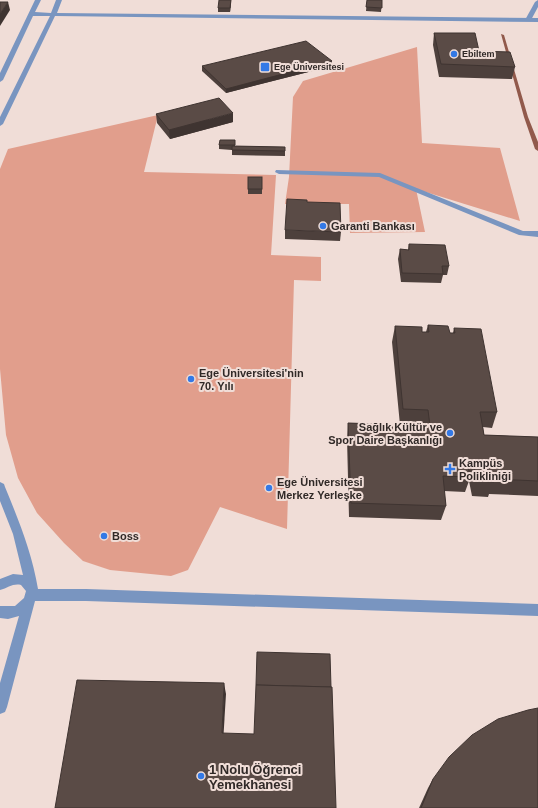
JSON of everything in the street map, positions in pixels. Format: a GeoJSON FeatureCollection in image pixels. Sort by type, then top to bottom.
{"type":"FeatureCollection","features":[{"type":"Feature","properties":{"kind":"street"},"geometry":{"type":"LineString","coordinates":[[0,80],[38,0]]}},
{"type":"Feature","properties":{"kind":"street"},"geometry":{"type":"LineString","coordinates":[[0,124],[59,0]]}},
{"type":"Feature","properties":{"kind":"street"},"geometry":{"type":"LineString","coordinates":[[528,20],[538,2]]}},
{"type":"Feature","properties":{"kind":"street"},"geometry":{"type":"LineString","coordinates":[[31,14],[537,20],[538,27]]}},
{"type":"Feature","properties":{"kind":"street"},"geometry":{"type":"LineString","coordinates":[[279,172],[380,175],[522,233],[538,234]]}},
{"type":"Feature","properties":{"kind":"street"},"geometry":{"type":"LineString","coordinates":[[0,487],[19,534],[28,566],[31,595],[0,707]]}},
{"type":"Feature","properties":{"kind":"street"},"geometry":{"type":"LineString","coordinates":[[0,585],[11,579],[22,579],[30,586],[31,595],[26,605],[17,612],[11,614],[0,612]]}},
{"type":"Feature","properties":{"kind":"street"},"geometry":{"type":"LineString","coordinates":[[31,595],[93,595],[538,610]]}},
{"type":"Feature","properties":{"kind":"shaded area"},"geometry":{"type":"Polygon","coordinates":[[[417,47],[422,143],[500,148],[520,221],[416,189],[425,232],[350,233],[349,204],[285,204],[289,177],[293,97],[303,81],[417,47]]]}},
{"type":"Feature","properties":{"kind":"shaded area"},"geometry":{"type":"Polygon","coordinates":[[[158,115],[144,172],[276,175],[271,255],[321,257],[321,281],[294,280],[287,529],[220,507],[188,570],[171,576],[110,570],[83,561],[64,543],[37,513],[18,478],[6,435],[0,369],[0,169],[8,149],[158,115]]]}},
{"type":"Feature","properties":{"kind":"building"},"geometry":{"type":"Polygon","coordinates":[[[219,0],[231,0],[230,8],[218,8],[219,0]]]}},
{"type":"Feature","properties":{"kind":"building"},"geometry":{"type":"Polygon","coordinates":[[[367,0],[382,0],[382,8],[366,7],[367,0]]]}},
{"type":"Feature","properties":{"kind":"building"},"geometry":{"type":"Polygon","coordinates":[[[0,2],[8,2],[0,14],[0,2]]]}},
{"type":"Feature","properties":{"kind":"building"},"geometry":{"type":"Polygon","coordinates":[[[434,33],[475,33],[479,51],[510,52],[515,67],[441,64],[434,33]]]}},
{"type":"Feature","properties":{"kind":"building"},"geometry":{"type":"Polygon","coordinates":[[[306,41],[332,61],[226,89],[202,66],[306,41]]]}},
{"type":"Feature","properties":{"kind":"building"},"geometry":{"type":"Polygon","coordinates":[[[219,98],[233,113],[169,130],[156,114],[219,98]]]}},
{"type":"Feature","properties":{"kind":"building"},"geometry":{"type":"Polygon","coordinates":[[[220,140],[235,140],[235,145],[219,145],[220,140]]]}},
{"type":"Feature","properties":{"kind":"building"},"geometry":{"type":"Polygon","coordinates":[[[232,146],[285,147],[285,151],[232,150],[232,146]]]}},
{"type":"Feature","properties":{"kind":"building"},"geometry":{"type":"Polygon","coordinates":[[[248,177],[262,177],[262,189],[248,189],[248,177]]]}},
{"type":"Feature","properties":{"kind":"building"},"geometry":{"type":"Polygon","coordinates":[[[287,199],[307,200],[307,202],[340,203],[341,232],[285,230],[287,199]]]}},
{"type":"Feature","properties":{"kind":"building"},"geometry":{"type":"Polygon","coordinates":[[[409,244],[445,245],[449,266],[442,266],[443,274],[402,273],[400,249],[409,250],[409,244]]]}},
{"type":"Feature","properties":{"kind":"building","name":"Sağlık Kültür ve Spor Daire Başkanlığı"},"geometry":{"type":"Polygon","coordinates":[[[428,325],[448,326],[450,333],[455,333],[454,328],[481,329],[497,412],[480,412],[484,435],[538,437],[538,481],[494,479],[494,482],[477,481],[474,466],[468,466],[470,477],[443,476],[446,506],[351,503],[348,423],[430,426],[428,410],[403,409],[395,326],[422,327],[422,332],[429,332],[428,325]]]}},
{"type":"Feature","properties":{"kind":"building"},"geometry":{"type":"Polygon","coordinates":[[[257,652],[330,654],[331,687],[256,685],[257,652]]]}},
{"type":"Feature","properties":{"kind":"building","name":"1 Nolu Öğrenci Yemekhanesi"},"geometry":{"type":"Polygon","coordinates":[[[77,680],[224,683],[222,733],[254,734],[256,685],[332,687],[336,808],[55,808],[77,680]]]}},
{"type":"Feature","properties":{"kind":"building"},"geometry":{"type":"Polygon","coordinates":[[[538,708],[538,808],[421,808],[433,779],[449,757],[472,735],[498,719],[538,708]]]}},
{"type":"Feature","properties":{"kind":"waterway"},"geometry":{"type":"LineString","coordinates":[[502,35],[526,117],[538,149]]}},
{"type":"Feature","properties":{"kind":"place","name":"Ebiltem"},"geometry":{"type":"Point","coordinates":[454,54]}},
{"type":"Feature","properties":{"kind":"place","name":"Ege Üniversitesi"},"geometry":{"type":"Point","coordinates":[265,67]}},
{"type":"Feature","properties":{"kind":"place","name":"Garanti Bankası"},"geometry":{"type":"Point","coordinates":[323,226]}},
{"type":"Feature","properties":{"kind":"place","name":"Ege Üniversitesi'nin 70. Yılı"},"geometry":{"type":"Point","coordinates":[191,379]}},
{"type":"Feature","properties":{"kind":"place","name":"Sağlık Kültür ve Spor Daire Başkanlığı"},"geometry":{"type":"Point","coordinates":[450,433]}},
{"type":"Feature","properties":{"kind":"place","name":"Kampüs Polikliniği"},"geometry":{"type":"Point","coordinates":[450,469]}},
{"type":"Feature","properties":{"kind":"place","name":"Ege Üniversitesi Merkez Yerleşke"},"geometry":{"type":"Point","coordinates":[269,488]}},
{"type":"Feature","properties":{"kind":"place","name":"Boss"},"geometry":{"type":"Point","coordinates":[104,536]}},
{"type":"Feature","properties":{"kind":"place","name":"1 Nolu Öğrenci Yemekhanesi"},"geometry":{"type":"Point","coordinates":[201,776]}}]}
